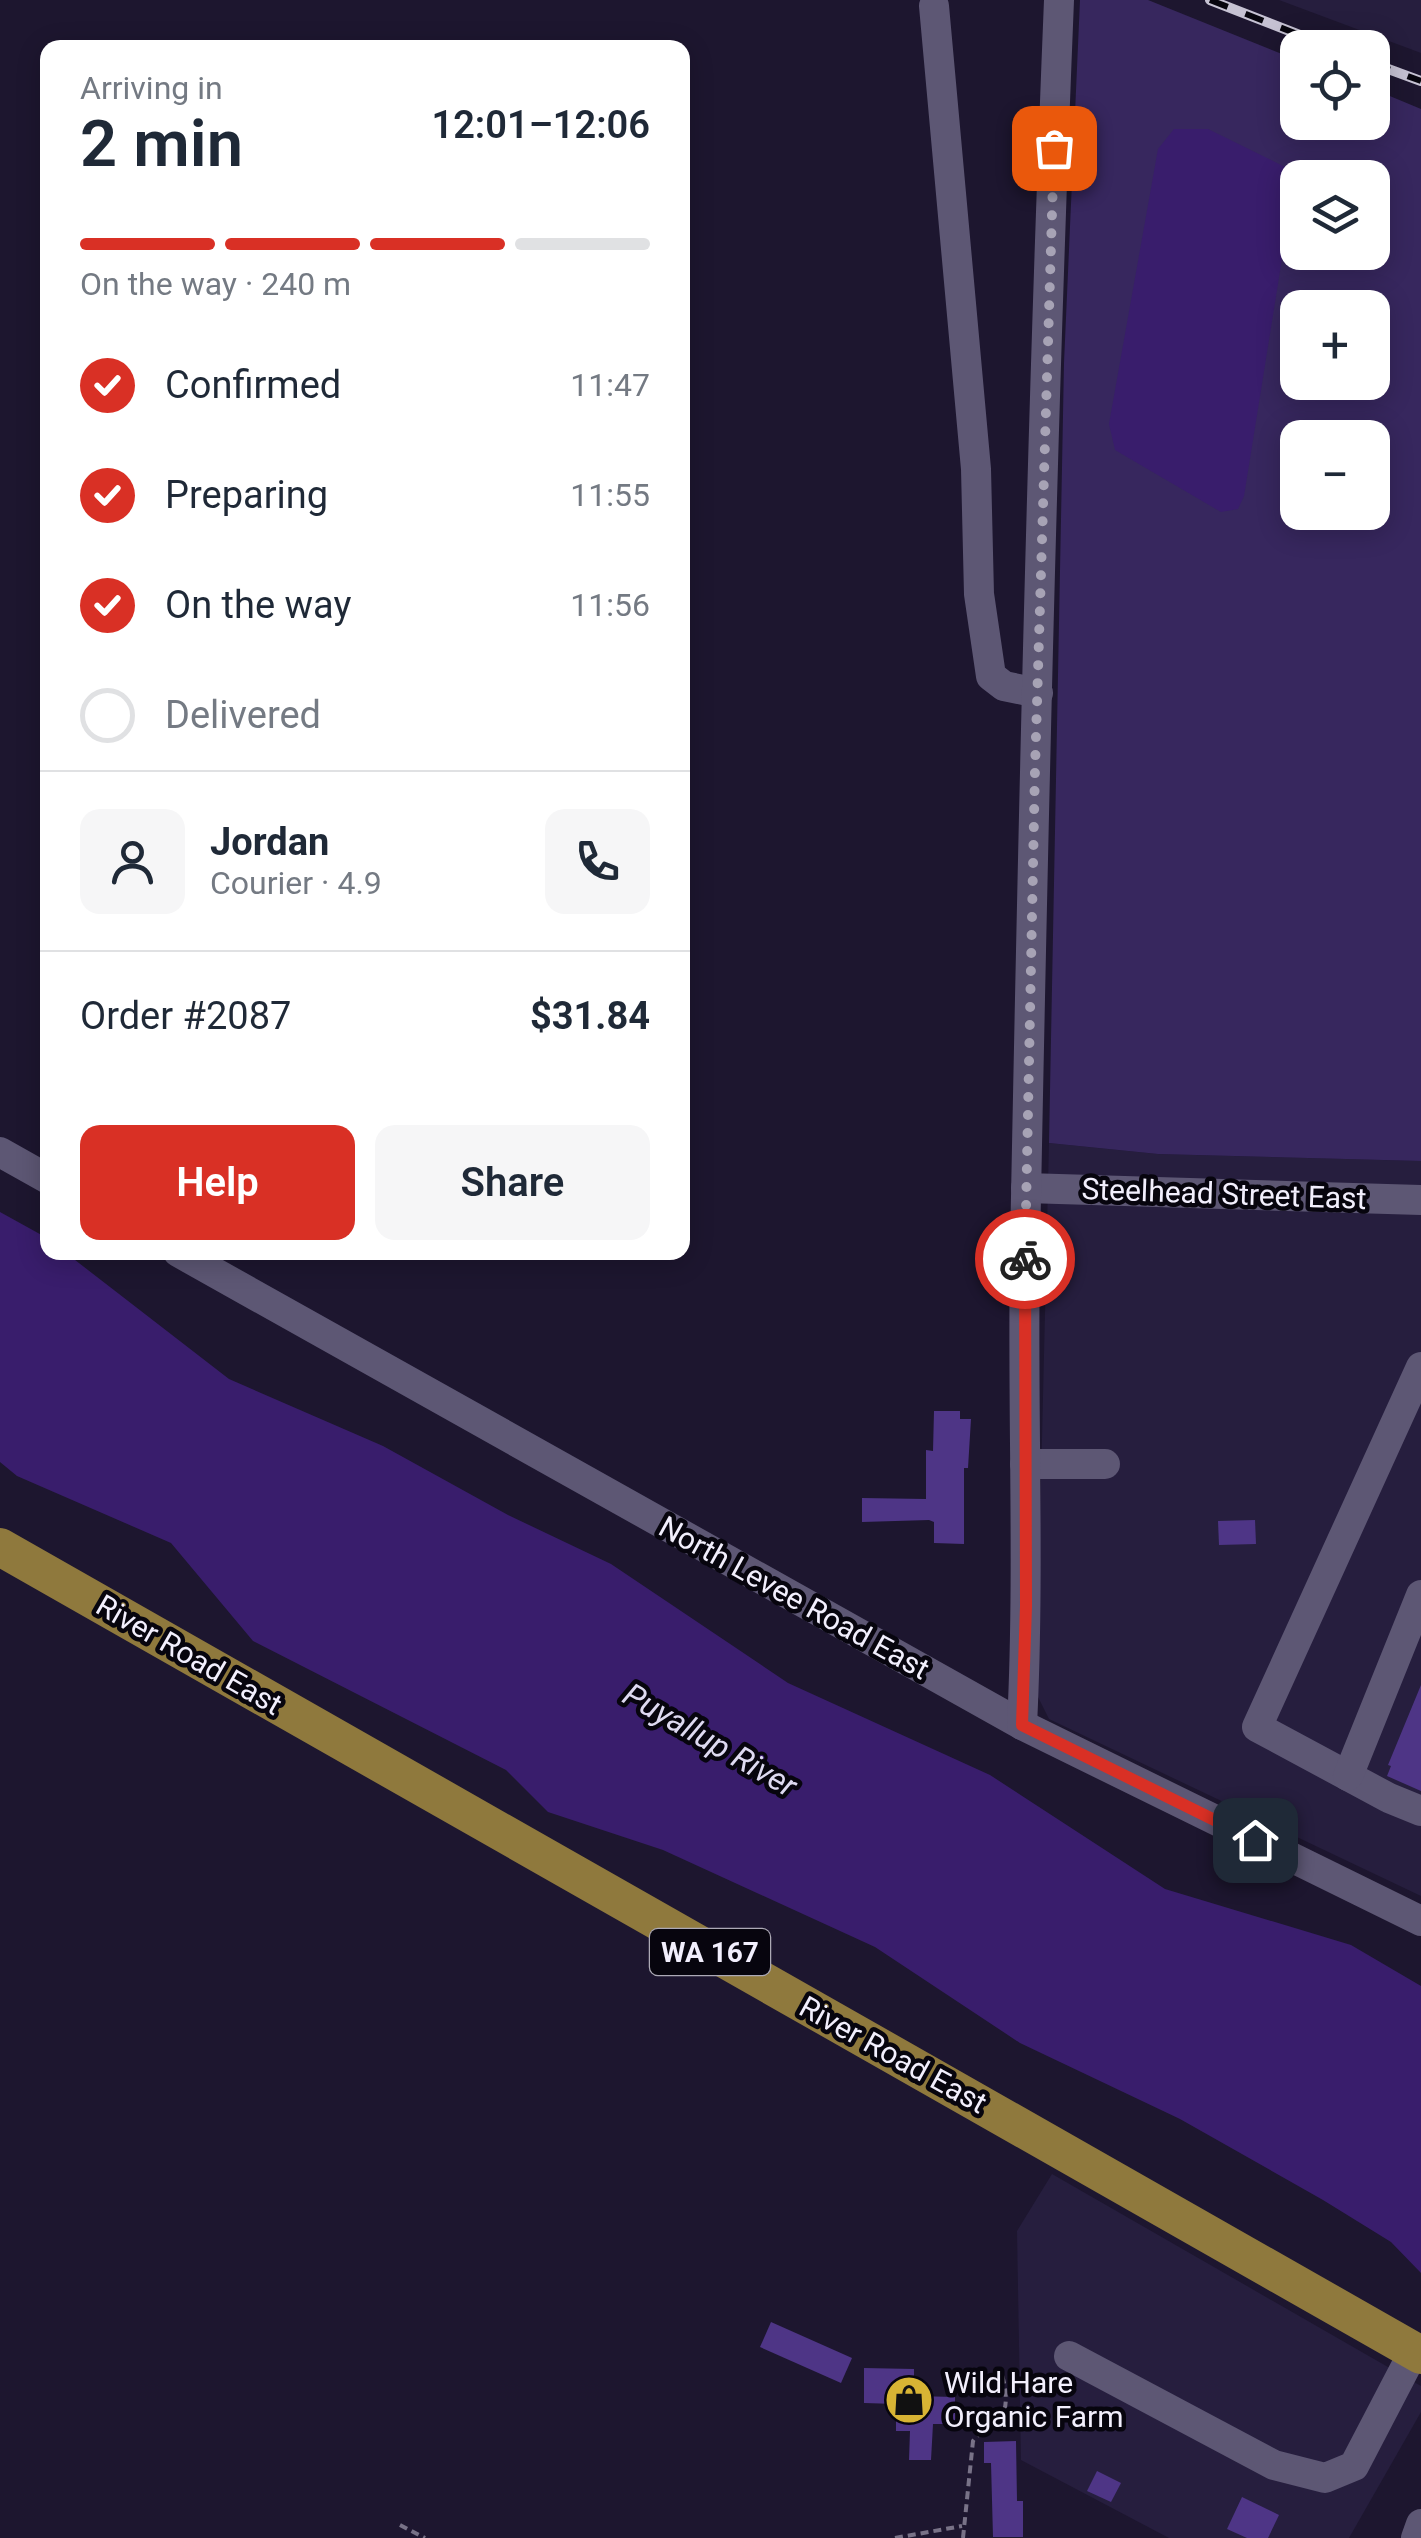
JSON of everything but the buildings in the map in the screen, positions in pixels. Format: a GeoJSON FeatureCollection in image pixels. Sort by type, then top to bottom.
{"type":"FeatureCollection","features":[{"type":"Feature","properties":{"kind":"main road","name":"River Road East"},"geometry":{"type":"LineString","coordinates":[[0,1548],[1418,2353]]}},
{"type":"Feature","properties":{"kind":"street"},"geometry":{"type":"LineString","coordinates":[[1022,1725],[1026,1606],[1026,1188],[1060,0]]}},
{"type":"Feature","properties":{"kind":"street"},"geometry":{"type":"LineString","coordinates":[[934,6],[976,469],[979,594],[991,676],[1004,686],[1038,693]]}},
{"type":"Feature","properties":{"kind":"street"},"geometry":{"type":"LineString","coordinates":[[0,1152],[40,1174]]}},
{"type":"Feature","properties":{"kind":"street","name":"Steelhead Street East"},"geometry":{"type":"LineString","coordinates":[[1026,1188],[1421,1200]]}},
{"type":"Feature","properties":{"kind":"street","name":"North Levee Road East"},"geometry":{"type":"LineString","coordinates":[[192,1260],[1022,1725],[1421,1922]]}},
{"type":"Feature","properties":{"kind":"street"},"geometry":{"type":"LineString","coordinates":[[1421,1367],[1257,1727],[1421,1811]]}},
{"type":"Feature","properties":{"kind":"street"},"geometry":{"type":"LineString","coordinates":[[1025,1464],[1105,1464]]}},
{"type":"Feature","properties":{"kind":"street"},"geometry":{"type":"LineString","coordinates":[[1348,1776],[1421,1596]]}},
{"type":"Feature","properties":{"kind":"street"},"geometry":{"type":"LineString","coordinates":[[1070,2356],[1274,2465],[1326,2478],[1354,2466],[1418,2353]]}},
{"type":"Feature","properties":{"kind":"street"},"geometry":{"type":"LineString","coordinates":[[1416,2538],[1421,2524]]}},
{"type":"Feature","properties":{"kind":"path"},"geometry":{"type":"LineString","coordinates":[[963,2538],[973,2441],[1002,2418],[1005,2407],[1005,2380],[1000,2369]]}},
{"type":"Feature","properties":{"kind":"path"},"geometry":{"type":"LineString","coordinates":[[400,2525],[425,2538]]}},
{"type":"Feature","properties":{"kind":"path"},"geometry":{"type":"LineString","coordinates":[[895,2538],[962,2526]]}},
{"type":"Feature","properties":{"kind":"shaded area"},"geometry":{"type":"Polygon","coordinates":[[[1080,0],[1148,0],[1280,53],[1280,140],[1390,140],[1390,96],[1421,109],[1421,1161],[1158,1154],[1049,1143],[1064,363],[1080,0]]]}},
{"type":"Feature","properties":{"kind":"shaded area"},"geometry":{"type":"Polygon","coordinates":[[[1279,0],[1421,0],[1421,53],[1390,41],[1390,30],[1359,30],[1279,0]]]}},
{"type":"Feature","properties":{"kind":"shaded area"},"geometry":{"type":"Polygon","coordinates":[[[1049,1143],[1158,1154],[1421,1161],[1421,1896],[1049,1719],[1036,1693],[1049,1143]]]}},
{"type":"Feature","properties":{"kind":"shaded area"},"geometry":{"type":"Polygon","coordinates":[[[1052,2174],[1421,2386],[1421,2412],[1349,2538],[1169,2538],[1021,2460],[1017,2231],[1052,2174]]]}},
{"type":"Feature","properties":{"kind":"water"},"geometry":{"type":"Polygon","coordinates":[[[1174,129],[1208,129],[1280,165],[1280,270],[1244,496],[1238,509],[1221,512],[1115,450],[1109,424],[1158,149],[1174,129]]]}},
{"type":"Feature","properties":{"kind":"water","name":"Puyallup River"},"geometry":{"type":"Polygon","coordinates":[[[0,1212],[40,1234],[40,1260],[75,1260],[229,1379],[383,1446],[508,1515],[611,1564],[788,1683],[990,1775],[1165,1889],[1351,1945],[1421,1986],[1421,2273],[1391,2242],[1323,2200],[1180,2119],[1020,2043],[875,1947],[663,1850],[548,1812],[506,1770],[253,1641],[171,1543],[17,1476],[0,1462],[0,1212]]]}},
{"type":"Feature","properties":{"kind":"railway"},"geometry":{"type":"LineString","coordinates":[[1210,0],[1287,30]]}},
{"type":"Feature","properties":{"kind":"railway"},"geometry":{"type":"LineString","coordinates":[[1390,70],[1421,81]]}},
{"type":"Feature","properties":{"kind":"way so far"},"geometry":{"type":"LineString","coordinates":[[1025,1259],[1054,148]]}},
{"type":"Feature","properties":{"kind":"place","name":"Wild Hare Organic Farm"},"geometry":{"type":"Point","coordinates":[909,2400]}},
{"type":"Feature","properties":{"kind":"route"},"geometry":{"type":"LineString","coordinates":[[1025,1259],[1026,1606],[1022,1725],[1255,1840]]}}]}
